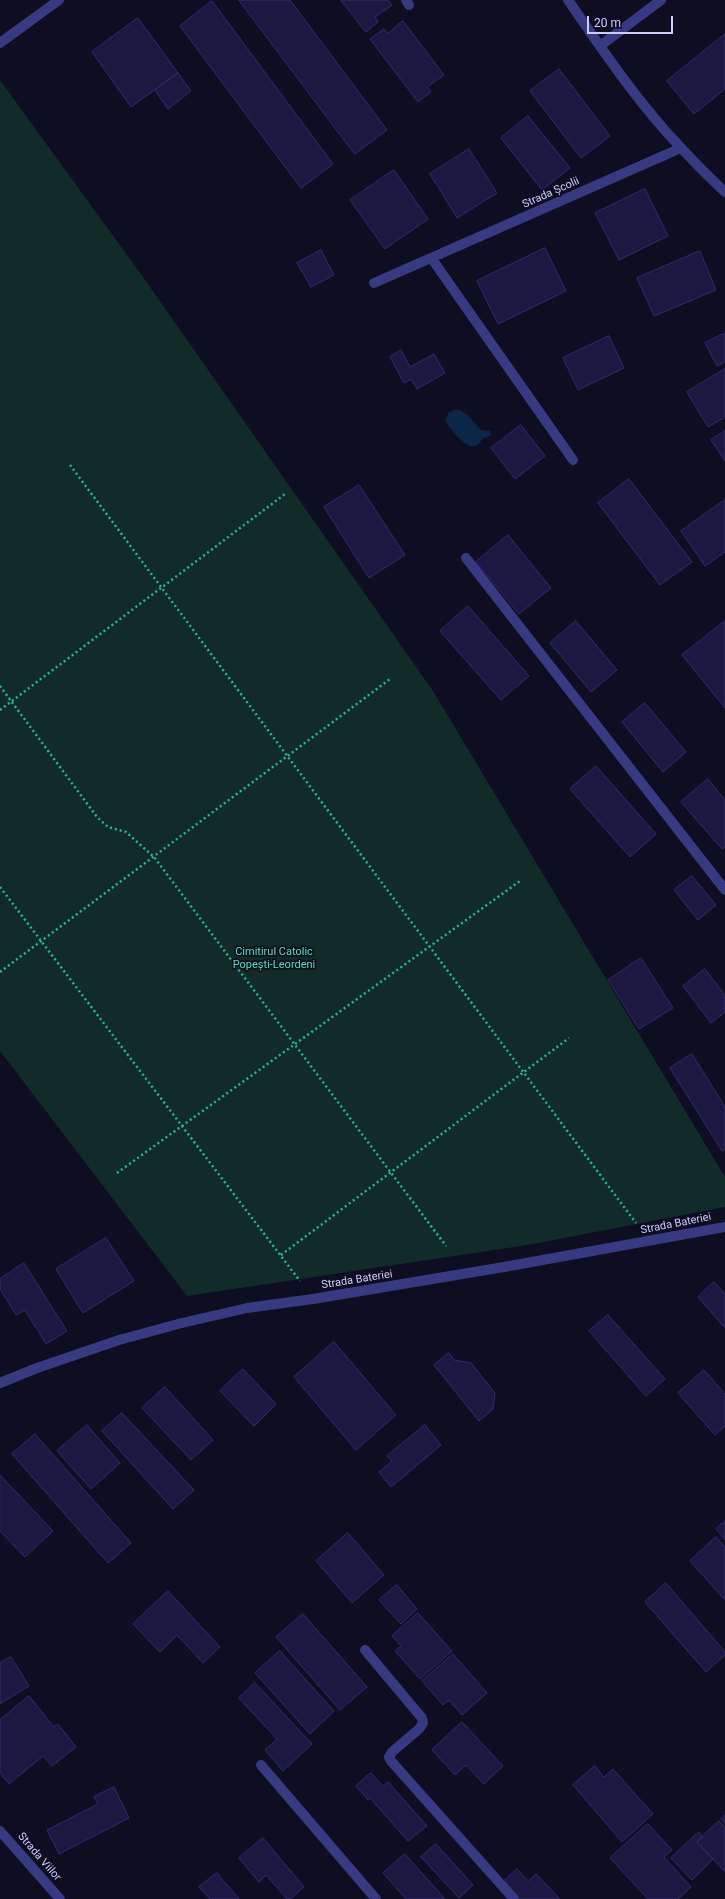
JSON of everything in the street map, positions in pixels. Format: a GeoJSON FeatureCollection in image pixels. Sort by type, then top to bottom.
{"type":"FeatureCollection","features":[{"type":"Feature","properties":{"kind":"street"},"geometry":{"type":"LineString","coordinates":[[0,43],[59,0]]}},
{"type":"Feature","properties":{"kind":"street"},"geometry":{"type":"LineString","coordinates":[[568,0],[600,46],[681,148],[725,192]]}},
{"type":"Feature","properties":{"kind":"street"},"geometry":{"type":"LineString","coordinates":[[600,46],[661,0]]}},
{"type":"Feature","properties":{"kind":"street","name":"Strada Școlii"},"geometry":{"type":"LineString","coordinates":[[374,283],[432,259],[681,148]]}},
{"type":"Feature","properties":{"kind":"street"},"geometry":{"type":"LineString","coordinates":[[432,259],[573,460]]}},
{"type":"Feature","properties":{"kind":"street"},"geometry":{"type":"LineString","coordinates":[[466,558],[725,890]]}},
{"type":"Feature","properties":{"kind":"street","name":"Strada Bateriei"},"geometry":{"type":"LineString","coordinates":[[0,1383],[37,1368],[118,1340],[247,1308],[313,1299],[725,1227]]}},
{"type":"Feature","properties":{"kind":"street"},"geometry":{"type":"LineString","coordinates":[[365,1650],[422,1718],[423,1723],[419,1729],[392,1752],[389,1757],[391,1761],[514,1899]]}},
{"type":"Feature","properties":{"kind":"street"},"geometry":{"type":"LineString","coordinates":[[261,1765],[376,1899]]}},
{"type":"Feature","properties":{"kind":"street","name":"Strada Viilor"},"geometry":{"type":"LineString","coordinates":[[0,1831],[60,1899]]}},
{"type":"Feature","properties":{"kind":"path"},"geometry":{"type":"LineString","coordinates":[[70,465],[289,756],[650,1241]]}},
{"type":"Feature","properties":{"kind":"path"},"geometry":{"type":"LineString","coordinates":[[0,710],[285,494]]}},
{"type":"Feature","properties":{"kind":"path"},"geometry":{"type":"LineString","coordinates":[[0,972],[390,679]]}},
{"type":"Feature","properties":{"kind":"path"},"geometry":{"type":"LineString","coordinates":[[0,686],[97,817],[108,827],[126,832],[154,857],[446,1246]]}},
{"type":"Feature","properties":{"kind":"path"},"geometry":{"type":"LineString","coordinates":[[117,1172],[520,881]]}},
{"type":"Feature","properties":{"kind":"path"},"geometry":{"type":"LineString","coordinates":[[0,887],[313,1299]]}},
{"type":"Feature","properties":{"kind":"path"},"geometry":{"type":"LineString","coordinates":[[281,1255],[569,1038]]}},
{"type":"Feature","properties":{"kind":"green space","name":"Cimitirul Catolic Popești-Leordeni"},"geometry":{"type":"Polygon","coordinates":[[[0,80],[143,277],[433,691],[725,1177],[725,1207],[528,1245],[187,1296],[0,1051],[0,80]]]}},
{"type":"Feature","properties":{"kind":"water"},"geometry":{"type":"Polygon","coordinates":[[[458,409],[468,415],[481,430],[490,431],[490,436],[483,439],[478,445],[475,446],[471,446],[462,441],[445,420],[449,412],[458,409]]]}},
{"type":"Feature","properties":{"kind":"building"},"geometry":{"type":"Polygon","coordinates":[[[239,0],[290,0],[387,130],[355,154],[239,0]]]}},
{"type":"Feature","properties":{"kind":"building"},"geometry":{"type":"Polygon","coordinates":[[[341,0],[388,0],[392,5],[375,17],[378,22],[366,32],[341,0]]]}},
{"type":"Feature","properties":{"kind":"building"},"geometry":{"type":"Polygon","coordinates":[[[212,1],[333,164],[301,188],[180,26],[212,1]]]}},
{"type":"Feature","properties":{"kind":"building"},"geometry":{"type":"Polygon","coordinates":[[[138,18],[178,73],[131,107],[92,52],[138,18]]]}},
{"type":"Feature","properties":{"kind":"building"},"geometry":{"type":"Polygon","coordinates":[[[403,21],[444,75],[427,87],[431,92],[418,102],[370,39],[384,29],[388,33],[403,21]]]}},
{"type":"Feature","properties":{"kind":"building"},"geometry":{"type":"Polygon","coordinates":[[[725,34],[725,89],[694,114],[667,81],[725,34]]]}},
{"type":"Feature","properties":{"kind":"building"},"geometry":{"type":"Polygon","coordinates":[[[559,69],[610,136],[581,158],[530,91],[559,69]]]}},
{"type":"Feature","properties":{"kind":"building"},"geometry":{"type":"Polygon","coordinates":[[[178,73],[191,91],[168,109],[155,90],[178,73]]]}},
{"type":"Feature","properties":{"kind":"building"},"geometry":{"type":"Polygon","coordinates":[[[528,116],[570,168],[542,190],[501,138],[528,116]]]}},
{"type":"Feature","properties":{"kind":"building"},"geometry":{"type":"Polygon","coordinates":[[[469,149],[497,193],[457,218],[430,174],[469,149]]]}},
{"type":"Feature","properties":{"kind":"building"},"geometry":{"type":"Polygon","coordinates":[[[394,170],[428,219],[385,249],[350,200],[394,170]]]}},
{"type":"Feature","properties":{"kind":"building"},"geometry":{"type":"Polygon","coordinates":[[[645,189],[668,236],[619,260],[595,213],[645,189]]]}},
{"type":"Feature","properties":{"kind":"building"},"geometry":{"type":"Polygon","coordinates":[[[545,248],[566,291],[498,324],[477,281],[545,248]]]}},
{"type":"Feature","properties":{"kind":"building"},"geometry":{"type":"Polygon","coordinates":[[[321,250],[334,275],[311,287],[297,263],[321,250]]]}},
{"type":"Feature","properties":{"kind":"building"},"geometry":{"type":"Polygon","coordinates":[[[700,251],[716,290],[654,316],[637,278],[700,251]]]}},
{"type":"Feature","properties":{"kind":"building"},"geometry":{"type":"Polygon","coordinates":[[[725,333],[725,362],[717,366],[705,343],[725,333]]]}},
{"type":"Feature","properties":{"kind":"building"},"geometry":{"type":"Polygon","coordinates":[[[609,336],[624,368],[578,390],[563,358],[609,336]]]}},
{"type":"Feature","properties":{"kind":"building"},"geometry":{"type":"Polygon","coordinates":[[[401,350],[410,367],[434,354],[445,373],[417,389],[411,379],[404,383],[390,357],[401,350]]]}},
{"type":"Feature","properties":{"kind":"building"},"geometry":{"type":"Polygon","coordinates":[[[725,369],[725,417],[708,427],[687,392],[725,369]]]}},
{"type":"Feature","properties":{"kind":"building"},"geometry":{"type":"Polygon","coordinates":[[[521,425],[545,456],[515,479],[491,448],[521,425]]]}},
{"type":"Feature","properties":{"kind":"building"},"geometry":{"type":"Polygon","coordinates":[[[725,431],[725,461],[711,440],[725,431]]]}},
{"type":"Feature","properties":{"kind":"building"},"geometry":{"type":"Polygon","coordinates":[[[629,479],[692,562],[660,585],[598,503],[629,479]]]}},
{"type":"Feature","properties":{"kind":"building"},"geometry":{"type":"Polygon","coordinates":[[[359,485],[405,555],[369,578],[324,507],[359,485]]]}},
{"type":"Feature","properties":{"kind":"building"},"geometry":{"type":"Polygon","coordinates":[[[725,500],[725,552],[705,566],[681,531],[725,500]]]}},
{"type":"Feature","properties":{"kind":"building"},"geometry":{"type":"Polygon","coordinates":[[[508,535],[551,588],[519,614],[476,562],[508,535]]]}},
{"type":"Feature","properties":{"kind":"building"},"geometry":{"type":"Polygon","coordinates":[[[468,606],[529,676],[501,700],[440,631],[468,606]]]}},
{"type":"Feature","properties":{"kind":"building"},"geometry":{"type":"Polygon","coordinates":[[[576,621],[617,670],[591,692],[550,643],[576,621]]]}},
{"type":"Feature","properties":{"kind":"building"},"geometry":{"type":"Polygon","coordinates":[[[725,621],[725,708],[682,655],[725,621]]]}},
{"type":"Feature","properties":{"kind":"building"},"geometry":{"type":"Polygon","coordinates":[[[645,703],[686,752],[663,772],[622,722],[645,703]]]}},
{"type":"Feature","properties":{"kind":"building"},"geometry":{"type":"Polygon","coordinates":[[[596,766],[656,834],[630,857],[570,789],[596,766]]]}},
{"type":"Feature","properties":{"kind":"building"},"geometry":{"type":"Polygon","coordinates":[[[708,779],[725,800],[725,847],[722,849],[681,802],[708,779]]]}},
{"type":"Feature","properties":{"kind":"building"},"geometry":{"type":"Polygon","coordinates":[[[692,876],[716,905],[698,920],[674,890],[692,876]]]}},
{"type":"Feature","properties":{"kind":"building"},"geometry":{"type":"Polygon","coordinates":[[[641,958],[673,1008],[639,1029],[608,980],[641,958]]]}},
{"type":"Feature","properties":{"kind":"building"},"geometry":{"type":"Polygon","coordinates":[[[705,969],[725,995],[725,1012],[711,1023],[683,986],[705,969]]]}},
{"type":"Feature","properties":{"kind":"building"},"geometry":{"type":"Polygon","coordinates":[[[692,1054],[725,1107],[725,1149],[722,1151],[670,1068],[692,1054]]]}},
{"type":"Feature","properties":{"kind":"building"},"geometry":{"type":"Polygon","coordinates":[[[106,1238],[134,1281],[83,1313],[56,1269],[106,1238]]]}},
{"type":"Feature","properties":{"kind":"building"},"geometry":{"type":"Polygon","coordinates":[[[24,1263],[67,1331],[46,1344],[25,1310],[16,1315],[0,1289],[0,1279],[24,1263]]]}},
{"type":"Feature","properties":{"kind":"building"},"geometry":{"type":"Polygon","coordinates":[[[714,1282],[725,1294],[725,1328],[698,1297],[714,1282]]]}},
{"type":"Feature","properties":{"kind":"building"},"geometry":{"type":"Polygon","coordinates":[[[608,1315],[665,1379],[646,1396],[589,1331],[608,1315]]]}},
{"type":"Feature","properties":{"kind":"building"},"geometry":{"type":"Polygon","coordinates":[[[334,1342],[396,1415],[356,1450],[294,1377],[334,1342]]]}},
{"type":"Feature","properties":{"kind":"building"},"geometry":{"type":"Polygon","coordinates":[[[449,1353],[454,1360],[471,1363],[495,1393],[493,1409],[479,1421],[434,1365],[449,1353]]]}},
{"type":"Feature","properties":{"kind":"building"},"geometry":{"type":"Polygon","coordinates":[[[243,1369],[276,1404],[254,1426],[220,1391],[243,1369]]]}},
{"type":"Feature","properties":{"kind":"building"},"geometry":{"type":"Polygon","coordinates":[[[704,1370],[725,1394],[725,1426],[715,1435],[678,1393],[704,1370]]]}},
{"type":"Feature","properties":{"kind":"building"},"geometry":{"type":"Polygon","coordinates":[[[165,1387],[213,1440],[191,1460],[142,1408],[165,1387]]]}},
{"type":"Feature","properties":{"kind":"building"},"geometry":{"type":"Polygon","coordinates":[[[122,1413],[194,1490],[173,1509],[102,1431],[122,1413]]]}},
{"type":"Feature","properties":{"kind":"building"},"geometry":{"type":"Polygon","coordinates":[[[87,1425],[120,1463],[91,1489],[57,1451],[87,1425]]]}},
{"type":"Feature","properties":{"kind":"building"},"geometry":{"type":"Polygon","coordinates":[[[425,1425],[441,1445],[391,1487],[379,1472],[392,1461],[387,1456],[425,1425]]]}},
{"type":"Feature","properties":{"kind":"building"},"geometry":{"type":"Polygon","coordinates":[[[35,1434],[131,1543],[108,1563],[12,1454],[35,1434]]]}},
{"type":"Feature","properties":{"kind":"building"},"geometry":{"type":"Polygon","coordinates":[[[0,1475],[53,1531],[25,1557],[0,1531],[0,1475]]]}},
{"type":"Feature","properties":{"kind":"building"},"geometry":{"type":"Polygon","coordinates":[[[725,1521],[725,1540],[716,1529],[725,1521]]]}},
{"type":"Feature","properties":{"kind":"building"},"geometry":{"type":"Polygon","coordinates":[[[348,1533],[384,1575],[352,1603],[316,1561],[348,1533]]]}},
{"type":"Feature","properties":{"kind":"building"},"geometry":{"type":"Polygon","coordinates":[[[716,1537],[725,1547],[725,1600],[690,1561],[716,1537]]]}},
{"type":"Feature","properties":{"kind":"building"},"geometry":{"type":"Polygon","coordinates":[[[666,1583],[725,1652],[725,1655],[706,1672],[645,1602],[666,1583]]]}},
{"type":"Feature","properties":{"kind":"building"},"geometry":{"type":"Polygon","coordinates":[[[397,1585],[417,1609],[401,1624],[379,1600],[397,1585]]]}},
{"type":"Feature","properties":{"kind":"building"},"geometry":{"type":"Polygon","coordinates":[[[168,1591],[220,1647],[203,1663],[177,1635],[160,1652],[133,1624],[168,1591]]]}},
{"type":"Feature","properties":{"kind":"building"},"geometry":{"type":"Polygon","coordinates":[[[418,1613],[452,1651],[420,1679],[395,1651],[401,1646],[392,1636],[418,1613]]]}},
{"type":"Feature","properties":{"kind":"building"},"geometry":{"type":"Polygon","coordinates":[[[303,1614],[367,1687],[340,1710],[276,1637],[303,1614]]]}},
{"type":"Feature","properties":{"kind":"building"},"geometry":{"type":"Polygon","coordinates":[[[280,1651],[334,1711],[310,1734],[255,1673],[280,1651]]]}},
{"type":"Feature","properties":{"kind":"building"},"geometry":{"type":"Polygon","coordinates":[[[453,1654],[487,1693],[462,1715],[449,1700],[443,1705],[422,1681],[453,1654]]]}},
{"type":"Feature","properties":{"kind":"building"},"geometry":{"type":"Polygon","coordinates":[[[11,1657],[29,1686],[0,1704],[0,1663],[11,1657]]]}},
{"type":"Feature","properties":{"kind":"building"},"geometry":{"type":"Polygon","coordinates":[[[255,1683],[312,1744],[283,1771],[265,1750],[277,1739],[239,1698],[255,1683]]]}},
{"type":"Feature","properties":{"kind":"building"},"geometry":{"type":"Polygon","coordinates":[[[29,1696],[54,1727],[58,1724],[76,1747],[52,1766],[43,1756],[9,1784],[0,1773],[0,1720],[29,1696]]]}},
{"type":"Feature","properties":{"kind":"building"},"geometry":{"type":"Polygon","coordinates":[[[462,1722],[503,1766],[484,1784],[466,1765],[455,1775],[432,1750],[462,1722]]]}},
{"type":"Feature","properties":{"kind":"building"},"geometry":{"type":"Polygon","coordinates":[[[595,1766],[604,1777],[613,1769],[653,1814],[622,1842],[573,1785],[595,1766]]]}},
{"type":"Feature","properties":{"kind":"building"},"geometry":{"type":"Polygon","coordinates":[[[371,1773],[383,1786],[388,1782],[427,1826],[408,1841],[370,1798],[368,1800],[356,1786],[371,1773]]]}},
{"type":"Feature","properties":{"kind":"building"},"geometry":{"type":"Polygon","coordinates":[[[114,1787],[129,1818],[59,1854],[47,1830],[98,1804],[94,1797],[114,1787]]]}},
{"type":"Feature","properties":{"kind":"building"},"geometry":{"type":"Polygon","coordinates":[[[725,1815],[725,1824],[721,1819],[725,1815]]]}},
{"type":"Feature","properties":{"kind":"building"},"geometry":{"type":"Polygon","coordinates":[[[719,1821],[725,1827],[725,1872],[697,1842],[719,1821]]]}},
{"type":"Feature","properties":{"kind":"building"},"geometry":{"type":"Polygon","coordinates":[[[648,1824],[672,1850],[664,1857],[691,1887],[678,1899],[648,1899],[610,1858],[648,1824]]]}},
{"type":"Feature","properties":{"kind":"building"},"geometry":{"type":"Polygon","coordinates":[[[699,1832],[703,1837],[697,1842],[713,1859],[692,1880],[671,1858],[699,1832]]]}},
{"type":"Feature","properties":{"kind":"building"},"geometry":{"type":"Polygon","coordinates":[[[263,1838],[304,1887],[290,1899],[287,1899],[266,1875],[259,1882],[239,1858],[263,1838]]]}},
{"type":"Feature","properties":{"kind":"building"},"geometry":{"type":"Polygon","coordinates":[[[436,1844],[473,1885],[459,1898],[421,1857],[436,1844]]]}},
{"type":"Feature","properties":{"kind":"building"},"geometry":{"type":"Polygon","coordinates":[[[405,1854],[445,1899],[406,1899],[383,1873],[405,1854]]]}},
{"type":"Feature","properties":{"kind":"building"},"geometry":{"type":"Polygon","coordinates":[[[517,1869],[528,1881],[536,1874],[560,1899],[520,1899],[504,1881],[517,1869]]]}},
{"type":"Feature","properties":{"kind":"building"},"geometry":{"type":"Polygon","coordinates":[[[217,1873],[239,1899],[210,1899],[199,1887],[217,1873]]]}}]}
